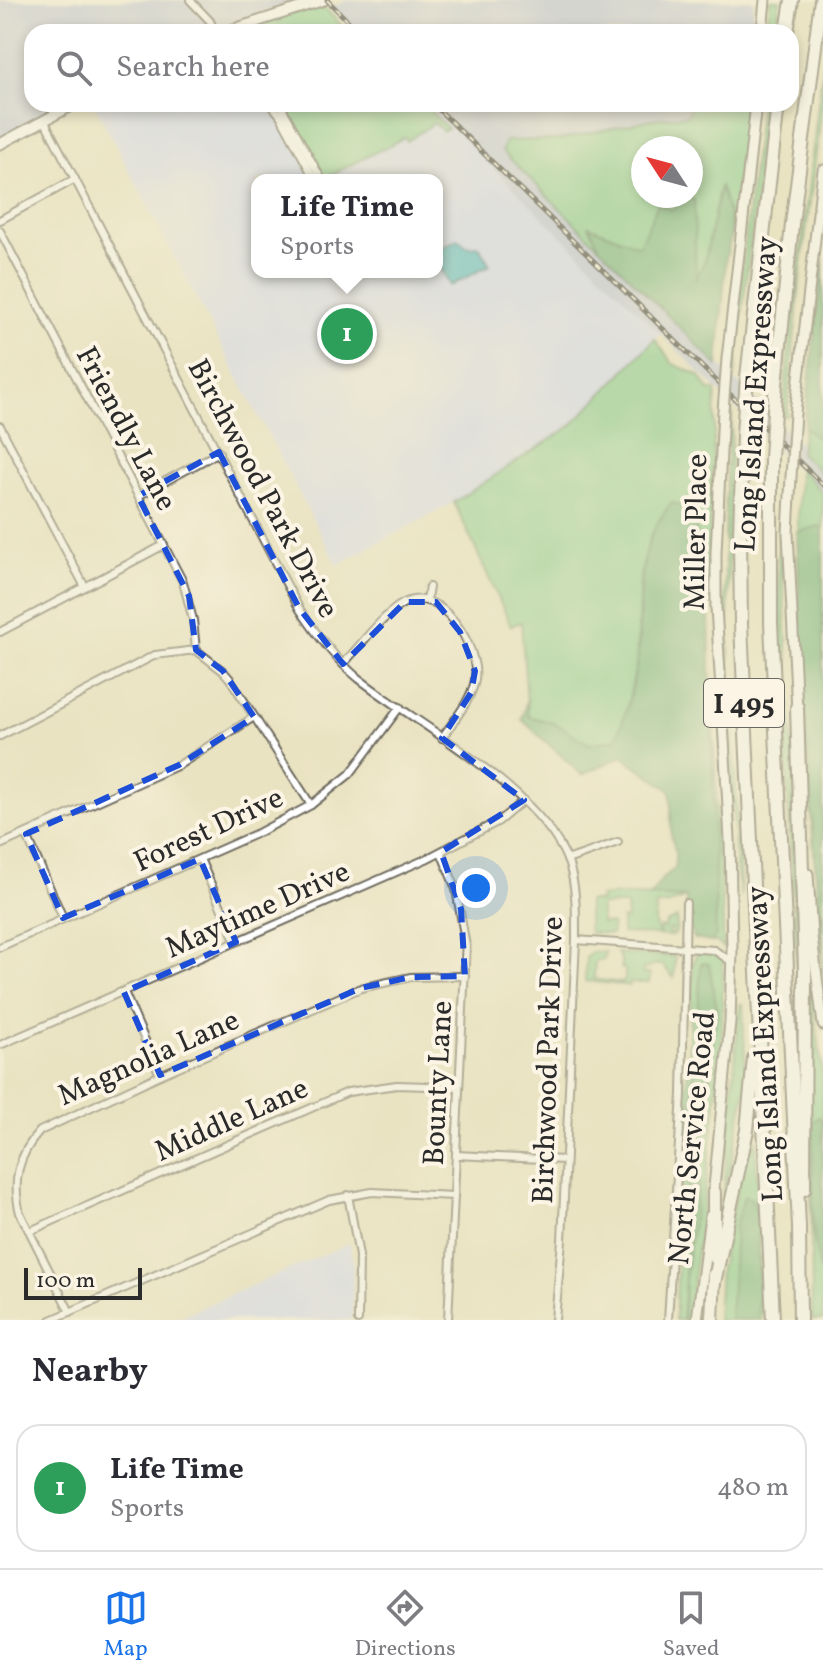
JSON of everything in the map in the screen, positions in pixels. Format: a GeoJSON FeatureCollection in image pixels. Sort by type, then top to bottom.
{"type":"FeatureCollection","features":[{"type":"Feature","properties":{"kind":"highway"},"geometry":{"type":"LineString","coordinates":[[788,24],[792,0]]}},
{"type":"Feature","properties":{"kind":"highway","name":"Long Island Expressway"},"geometry":{"type":"LineString","coordinates":[[800,1320],[799,1227],[771,623],[771,458],[792,224],[821,0]]}},
{"type":"Feature","properties":{"kind":"highway","name":"Long Island Expressway"},"geometry":{"type":"LineString","coordinates":[[773,1320],[741,624],[740,535],[747,377],[777,112]]}},
{"type":"Feature","properties":{"kind":"highway"},"geometry":{"type":"LineString","coordinates":[[797,707],[805,969],[804,1200],[799,1227]]}},
{"type":"Feature","properties":{"kind":"highway"},"geometry":{"type":"LineString","coordinates":[[714,1283],[747,1130],[754,1067],[757,971]]}},
{"type":"Feature","properties":{"kind":"highway"},"geometry":{"type":"LineString","coordinates":[[712,1320],[714,1192]]}},
{"type":"Feature","properties":{"kind":"main road"},"geometry":{"type":"LineString","coordinates":[[250,24],[324,0]]}},
{"type":"Feature","properties":{"kind":"main road"},"geometry":{"type":"LineString","coordinates":[[763,24],[765,0]]}},
{"type":"Feature","properties":{"kind":"main road"},"geometry":{"type":"LineString","coordinates":[[0,144],[60,112]]}},
{"type":"Feature","properties":{"kind":"main road","name":"Miller Place"},"geometry":{"type":"LineString","coordinates":[[732,962],[730,839],[716,607],[716,552],[727,359],[755,112]]}},
{"type":"Feature","properties":{"kind":"main road"},"geometry":{"type":"LineString","coordinates":[[823,170],[795,413],[788,533],[812,937],[823,1025]]}},
{"type":"Feature","properties":{"kind":"main road","name":"North Service Road"},"geometry":{"type":"LineString","coordinates":[[697,1320],[704,1246],[714,1192],[730,1022],[732,962]]}},
{"type":"Feature","properties":{"kind":"street"},"geometry":{"type":"LineString","coordinates":[[190,0],[211,24]]}},
{"type":"Feature","properties":{"kind":"street"},"geometry":{"type":"LineString","coordinates":[[278,112],[312,174]]}},
{"type":"Feature","properties":{"kind":"street"},"geometry":{"type":"LineString","coordinates":[[284,112],[319,174]]}},
{"type":"Feature","properties":{"kind":"street","name":"Birchwood Park Drive"},"geometry":{"type":"LineString","coordinates":[[44,120],[299,608],[322,642],[343,664],[524,800],[549,829],[567,860],[576,906],[576,940],[555,1320]]}},
{"type":"Feature","properties":{"kind":"street"},"geometry":{"type":"LineString","coordinates":[[0,220],[75,179]]}},
{"type":"Feature","properties":{"kind":"street","name":"Friendly Lane"},"geometry":{"type":"LineString","coordinates":[[0,231],[189,596],[196,650]]}},
{"type":"Feature","properties":{"kind":"street"},"geometry":{"type":"LineString","coordinates":[[0,426],[85,587]]}},
{"type":"Feature","properties":{"kind":"street"},"geometry":{"type":"LineString","coordinates":[[138,496],[219,452]]}},
{"type":"Feature","properties":{"kind":"street"},"geometry":{"type":"LineString","coordinates":[[0,621],[2,630],[164,545]]}},
{"type":"Feature","properties":{"kind":"street"},"geometry":{"type":"LineString","coordinates":[[427,599],[429,587]]}},
{"type":"Feature","properties":{"kind":"street"},"geometry":{"type":"LineString","coordinates":[[343,664],[405,602],[427,599],[436,602],[448,614],[468,647],[475,671],[471,693],[442,738]]}},
{"type":"Feature","properties":{"kind":"street"},"geometry":{"type":"LineString","coordinates":[[0,736],[155,655],[196,650],[223,671],[311,805]]}},
{"type":"Feature","properties":{"kind":"street","name":"Forest Drive"},"geometry":{"type":"LineString","coordinates":[[0,947],[260,832],[311,805],[350,774],[400,707]]}},
{"type":"Feature","properties":{"kind":"street"},"geometry":{"type":"LineString","coordinates":[[0,845],[179,765],[254,717]]}},
{"type":"Feature","properties":{"kind":"street","name":"Maytime Drive"},"geometry":{"type":"LineString","coordinates":[[0,1045],[441,852],[499,821],[524,800]]}},
{"type":"Feature","properties":{"kind":"street"},"geometry":{"type":"LineString","coordinates":[[26,834],[63,918]]}},
{"type":"Feature","properties":{"kind":"street"},"geometry":{"type":"LineString","coordinates":[[567,860],[618,842]]}},
{"type":"Feature","properties":{"kind":"street","name":"Bounty Lane"},"geometry":{"type":"LineString","coordinates":[[441,852],[461,909],[466,946],[448,1320]]}},
{"type":"Feature","properties":{"kind":"street"},"geometry":{"type":"LineString","coordinates":[[200,859],[236,942]]}},
{"type":"Feature","properties":{"kind":"street"},"geometry":{"type":"LineString","coordinates":[[668,1320],[682,1094],[686,903]]}},
{"type":"Feature","properties":{"kind":"street"},"geometry":{"type":"LineString","coordinates":[[576,940],[686,946],[714,950],[732,962]]}},
{"type":"Feature","properties":{"kind":"street","name":"Magnolia Lane"},"geometry":{"type":"LineString","coordinates":[[70,1312],[20,1213],[16,1185],[20,1162],[30,1142],[49,1125],[361,988],[411,977],[465,976]]}},
{"type":"Feature","properties":{"kind":"street"},"geometry":{"type":"LineString","coordinates":[[124,992],[160,1075]]}},
{"type":"Feature","properties":{"kind":"street","name":"Middle Lane"},"geometry":{"type":"LineString","coordinates":[[30,1231],[348,1092],[397,1085],[459,1087]]}},
{"type":"Feature","properties":{"kind":"street"},"geometry":{"type":"LineString","coordinates":[[456,1155],[565,1160]]}},
{"type":"Feature","properties":{"kind":"street"},"geometry":{"type":"LineString","coordinates":[[51,1320],[312,1205],[372,1192],[454,1196]]}},
{"type":"Feature","properties":{"kind":"street"},"geometry":{"type":"LineString","coordinates":[[348,1195],[359,1256],[358,1320]]}},
{"type":"Feature","properties":{"kind":"highlighted area"},"geometry":{"type":"Polygon","coordinates":[[[219,452],[299,608],[343,664],[405,602],[436,602],[460,632],[475,671],[471,693],[442,738],[524,800],[441,852],[461,909],[465,976],[411,977],[361,988],[160,1075],[124,992],[236,942],[200,859],[63,918],[26,834],[179,765],[254,717],[223,671],[196,650],[189,596],[138,496],[219,452]]]}},
{"type":"Feature","properties":{"kind":"shaded area"},"geometry":{"type":"Polygon","coordinates":[[[0,0],[295,0],[242,24],[24,24],[24,112],[60,112],[0,144],[0,0]]]}},
{"type":"Feature","properties":{"kind":"shaded area"},"geometry":{"type":"Polygon","coordinates":[[[342,0],[754,0],[752,24],[347,24],[328,6],[344,3],[342,0]]]}},
{"type":"Feature","properties":{"kind":"shaded area"},"geometry":{"type":"Polygon","coordinates":[[[98,112],[437,112],[661,333],[571,426],[454,502],[337,565],[98,112]]]}},
{"type":"Feature","properties":{"kind":"shaded area"},"geometry":{"type":"Polygon","coordinates":[[[437,112],[698,112],[558,140],[505,141],[502,151],[823,467],[823,528],[800,472],[437,112]]]}},
{"type":"Feature","properties":{"kind":"shaded area"},"geometry":{"type":"Polygon","coordinates":[[[350,1243],[353,1264],[352,1320],[173,1320],[350,1243]]]}},
{"type":"Feature","properties":{"kind":"green space"},"geometry":{"type":"Polygon","coordinates":[[[770,0],[780,0],[777,24],[768,24],[770,0]]]}},
{"type":"Feature","properties":{"kind":"green space"},"geometry":{"type":"Polygon","coordinates":[[[319,2],[340,24],[252,24],[319,2]]]}},
{"type":"Feature","properties":{"kind":"green space"},"geometry":{"type":"Polygon","coordinates":[[[823,63],[823,99],[800,280],[787,416],[783,416],[786,376],[823,63]]]}},
{"type":"Feature","properties":{"kind":"green space"},"geometry":{"type":"Polygon","coordinates":[[[287,112],[431,112],[448,128],[443,131],[434,123],[407,141],[405,137],[334,174],[321,174],[287,112]]]}},
{"type":"Feature","properties":{"kind":"green space"},"geometry":{"type":"Polygon","coordinates":[[[689,112],[745,112],[731,237],[729,216],[720,186],[705,260],[695,282],[688,208],[703,208],[703,136],[631,136],[631,208],[676,208],[639,247],[590,227],[600,248],[502,151],[505,141],[558,140],[652,119],[688,115],[689,112]]]}},
{"type":"Feature","properties":{"kind":"green space"},"geometry":{"type":"Polygon","coordinates":[[[759,112],[766,112],[735,375],[731,371],[759,112]]]}},
{"type":"Feature","properties":{"kind":"green space"},"geometry":{"type":"Polygon","coordinates":[[[720,185],[731,237],[726,258],[718,366],[600,248],[589,226],[639,246],[656,208],[694,208],[696,280],[705,260],[720,185]]]}},
{"type":"Feature","properties":{"kind":"green space"},"geometry":{"type":"Polygon","coordinates":[[[823,258],[823,444],[804,427],[823,258]]]}},
{"type":"Feature","properties":{"kind":"green space"},"geometry":{"type":"Polygon","coordinates":[[[655,339],[673,364],[699,375],[709,390],[716,390],[708,568],[692,509],[651,534],[640,576],[636,665],[625,717],[616,739],[589,744],[556,724],[528,716],[521,622],[511,626],[454,502],[571,426],[655,339]]]}},
{"type":"Feature","properties":{"kind":"green space"},"geometry":{"type":"Polygon","coordinates":[[[730,410],[728,624],[741,897],[736,869],[726,640],[725,525],[730,410]]]}},
{"type":"Feature","properties":{"kind":"green space"},"geometry":{"type":"Polygon","coordinates":[[[804,427],[823,444],[823,475],[800,453],[804,427]]]}},
{"type":"Feature","properties":{"kind":"green space"},"geometry":{"type":"Polygon","coordinates":[[[781,467],[784,467],[782,560],[794,769],[797,977],[780,628],[778,559],[781,467]]]}},
{"type":"Feature","properties":{"kind":"green space"},"geometry":{"type":"Polygon","coordinates":[[[799,468],[823,493],[823,971],[801,657],[799,468]]]}},
{"type":"Feature","properties":{"kind":"green space"},"geometry":{"type":"Polygon","coordinates":[[[672,503],[692,509],[708,568],[716,936],[711,942],[694,939],[686,915],[686,898],[650,896],[675,868],[671,791],[622,756],[582,775],[522,720],[527,698],[528,716],[556,724],[589,744],[616,739],[629,701],[637,662],[645,559],[659,520],[672,503]]]}},
{"type":"Feature","properties":{"kind":"green space"},"geometry":{"type":"Polygon","coordinates":[[[819,526],[823,529],[823,975],[801,656],[797,532],[819,526]]]}},
{"type":"Feature","properties":{"kind":"green space"},"geometry":{"type":"Polygon","coordinates":[[[712,693],[724,949],[717,942],[711,942],[716,936],[712,693]]]}},
{"type":"Feature","properties":{"kind":"green space"},"geometry":{"type":"Polygon","coordinates":[[[600,897],[686,898],[656,905],[655,924],[659,934],[660,927],[665,929],[666,923],[677,918],[676,933],[672,936],[672,929],[668,931],[670,936],[622,933],[622,919],[627,919],[626,905],[601,905],[601,923],[612,924],[612,934],[590,933],[588,901],[600,901],[600,897]]]}},
{"type":"Feature","properties":{"kind":"green space"},"geometry":{"type":"Polygon","coordinates":[[[592,952],[605,952],[604,960],[595,962],[594,979],[621,983],[625,980],[625,969],[621,968],[617,953],[673,956],[674,978],[662,965],[651,965],[643,969],[643,974],[650,974],[649,983],[630,983],[630,986],[585,981],[586,957],[592,952]]]}},
{"type":"Feature","properties":{"kind":"green space"},"geometry":{"type":"Polygon","coordinates":[[[699,953],[719,956],[723,960],[722,1035],[688,1320],[684,1320],[684,1303],[682,1320],[675,1320],[693,964],[699,953]]]}},
{"type":"Feature","properties":{"kind":"green space"},"geometry":{"type":"Polygon","coordinates":[[[701,963],[709,964],[717,1008],[685,1280],[688,1157],[701,963]]]}},
{"type":"Feature","properties":{"kind":"green space"},"geometry":{"type":"Polygon","coordinates":[[[809,972],[823,1077],[823,1320],[812,1320],[809,972]]]}},
{"type":"Feature","properties":{"kind":"green space"},"geometry":{"type":"Polygon","coordinates":[[[740,1004],[743,1004],[746,1089],[722,1209],[740,1004]]]}},
{"type":"Feature","properties":{"kind":"green space"},"geometry":{"type":"Polygon","coordinates":[[[819,1117],[823,1122],[823,1278],[815,1241],[812,1201],[813,1122],[819,1117]]]}},
{"type":"Feature","properties":{"kind":"green space"},"geometry":{"type":"Polygon","coordinates":[[[752,1137],[756,1140],[762,1320],[717,1320],[720,1268],[748,1142],[752,1137]]]}},
{"type":"Feature","properties":{"kind":"green space"},"geometry":{"type":"Polygon","coordinates":[[[744,1196],[752,1199],[759,1221],[758,1320],[730,1320],[735,1225],[744,1196]]]}},
{"type":"Feature","properties":{"kind":"water"},"geometry":{"type":"Polygon","coordinates":[[[458,239],[467,247],[479,246],[490,265],[450,286],[443,273],[443,247],[458,239]]]}},
{"type":"Feature","properties":{"kind":"railway"},"geometry":{"type":"LineString","coordinates":[[327,0],[351,24]]}},
{"type":"Feature","properties":{"kind":"railway"},"geometry":{"type":"LineString","coordinates":[[441,112],[823,485]]}},
{"type":"Feature","properties":{"kind":"place","name":"Life Time"},"geometry":{"type":"Point","coordinates":[347,334]}}]}
